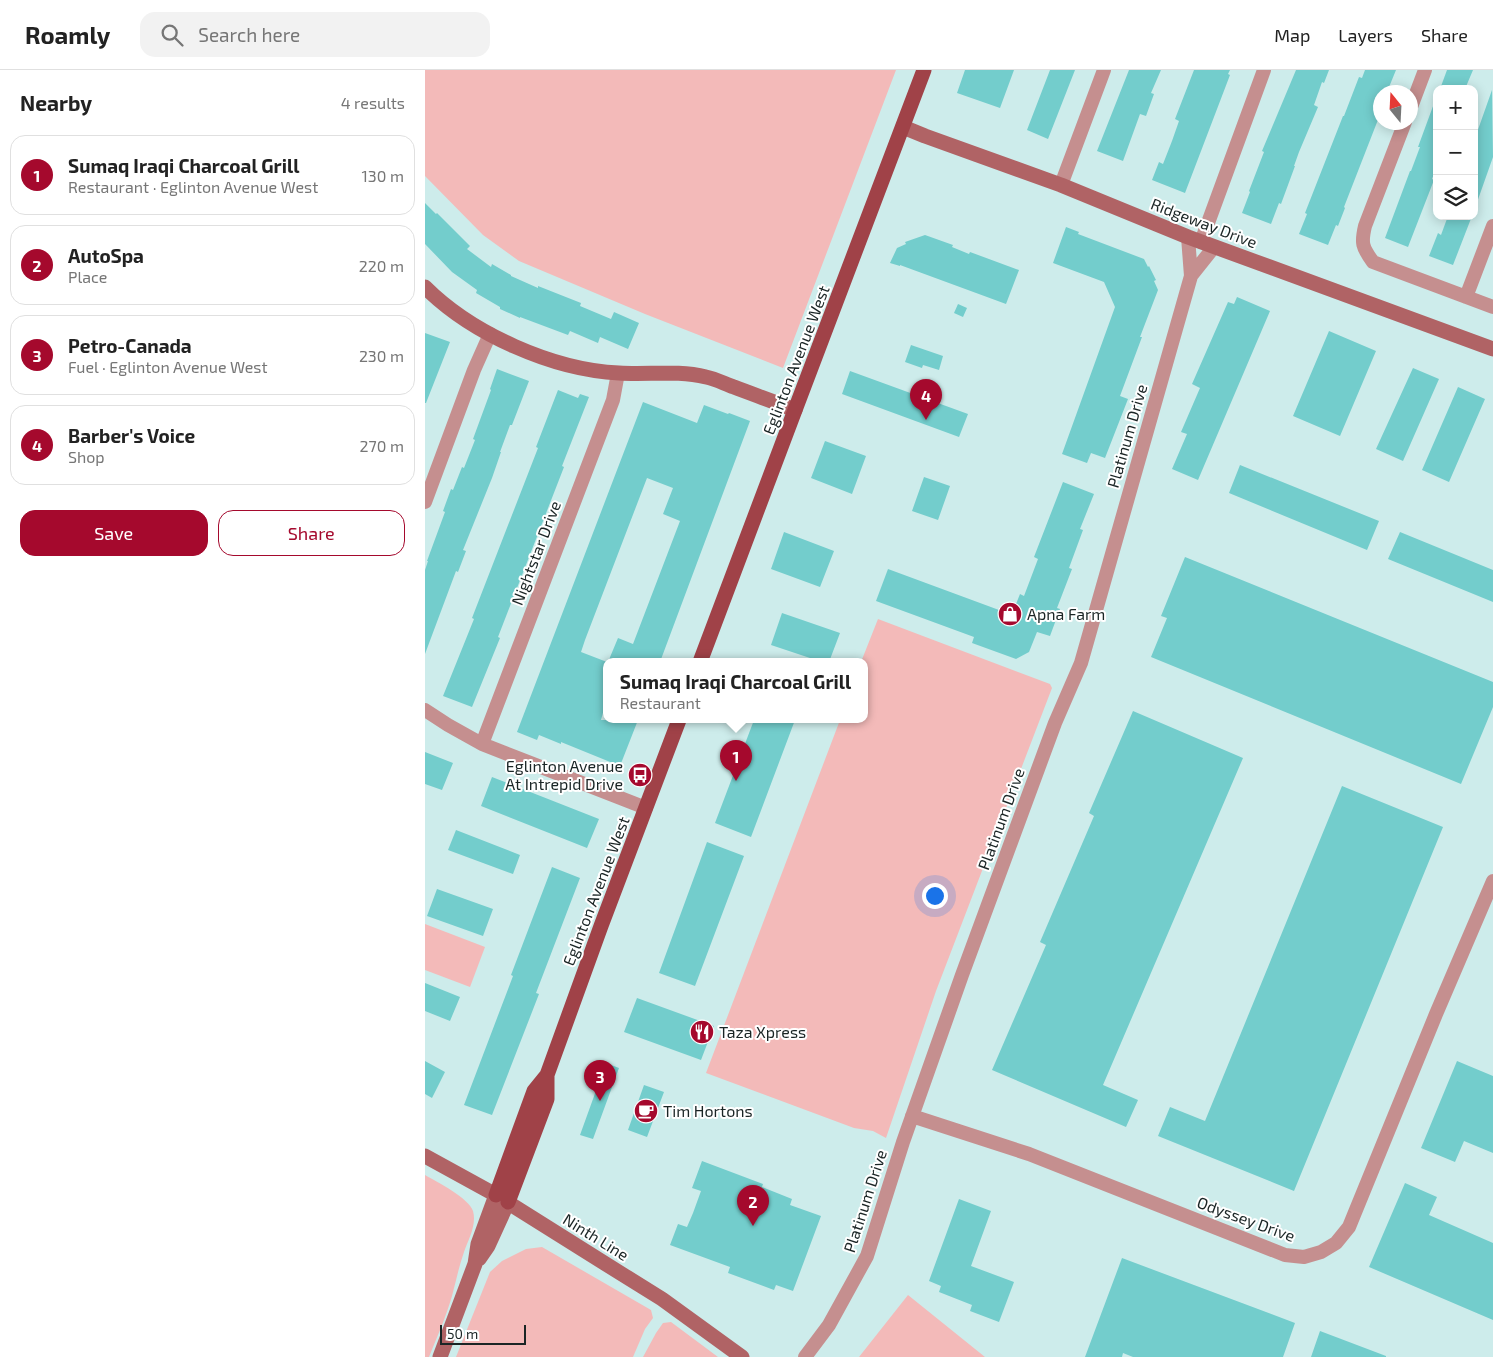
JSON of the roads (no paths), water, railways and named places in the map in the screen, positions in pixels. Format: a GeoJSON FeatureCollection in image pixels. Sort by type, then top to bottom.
{"type":"FeatureCollection","features":[{"type":"Feature","properties":{"kind":"main road","name":"Eglinton Avenue West"},"geometry":{"type":"LineString","coordinates":[[702,658],[925,70]]}},
{"type":"Feature","properties":{"kind":"main road","name":"Eglinton Avenue West"},"geometry":{"type":"LineString","coordinates":[[502,1199],[534,1091],[547,1075],[678,723]]}},
{"type":"Feature","properties":{"kind":"street"},"geometry":{"type":"LineString","coordinates":[[1061,185],[1104,70]]}},
{"type":"Feature","properties":{"kind":"street"},"geometry":{"type":"LineString","coordinates":[[1201,242],[1264,70]]}},
{"type":"Feature","properties":{"kind":"street"},"geometry":{"type":"LineString","coordinates":[[1418,88],[1425,70]]}},
{"type":"Feature","properties":{"kind":"street","name":"Ridgeway Drive"},"geometry":{"type":"LineString","coordinates":[[903,127],[1061,185],[1201,242],[1493,349]]}},
{"type":"Feature","properties":{"kind":"street"},"geometry":{"type":"LineString","coordinates":[[1402,130],[1365,226],[1362,240],[1365,251],[1373,262],[1493,307]]}},
{"type":"Feature","properties":{"kind":"street"},"geometry":{"type":"LineString","coordinates":[[1466,297],[1493,226]]}},
{"type":"Feature","properties":{"kind":"street","name":"Platinum Drive"},"geometry":{"type":"LineString","coordinates":[[805,1357],[829,1325],[867,1256],[912,1116],[962,975],[1055,723],[1081,663],[1201,242]]}},
{"type":"Feature","properties":{"kind":"street","name":"Platinum Drive"},"geometry":{"type":"LineString","coordinates":[[1191,276],[1201,242]]}},
{"type":"Feature","properties":{"kind":"street"},"geometry":{"type":"LineString","coordinates":[[425,287],[452,310],[490,334],[515,347],[549,360],[618,373],[674,373],[706,377],[795,410]]}},
{"type":"Feature","properties":{"kind":"street"},"geometry":{"type":"LineString","coordinates":[[425,502],[474,370],[490,334]]}},
{"type":"Feature","properties":{"kind":"street","name":"Nightstar Drive"},"geometry":{"type":"LineString","coordinates":[[482,744],[613,400],[618,373]]}},
{"type":"Feature","properties":{"kind":"street"},"geometry":{"type":"LineString","coordinates":[[425,710],[482,744],[646,808]]}},
{"type":"Feature","properties":{"kind":"street","name":"Odyssey Drive"},"geometry":{"type":"LineString","coordinates":[[912,1116],[1029,1154],[1285,1255],[1304,1257],[1321,1252],[1336,1243],[1349,1227],[1435,1014],[1493,881]]}},
{"type":"Feature","properties":{"kind":"street","name":"Ninth Line"},"geometry":{"type":"LineString","coordinates":[[425,1156],[502,1199],[662,1299],[742,1357]]}},
{"type":"Feature","properties":{"kind":"street","name":"Eglinton Avenue West"},"geometry":{"type":"LineString","coordinates":[[440,1357],[475,1264],[478,1244],[502,1199]]}},
{"type":"Feature","properties":{"kind":"place","name":"Barber's Voice"},"geometry":{"type":"Point","coordinates":[926,420]}},
{"type":"Feature","properties":{"kind":"place","name":"Apna Farm"},"geometry":{"type":"Point","coordinates":[1010,614]}},
{"type":"Feature","properties":{"kind":"place","name":"Eglinton Avenue At Intrepid Drive"},"geometry":{"type":"Point","coordinates":[640,775]}},
{"type":"Feature","properties":{"kind":"place","name":"Sumaq Iraqi Charcoal Grill"},"geometry":{"type":"Point","coordinates":[736,781]}},
{"type":"Feature","properties":{"kind":"place","name":"Taza Xpress"},"geometry":{"type":"Point","coordinates":[702,1032]}},
{"type":"Feature","properties":{"kind":"place","name":"Petro-Canada"},"geometry":{"type":"Point","coordinates":[600,1101]}},
{"type":"Feature","properties":{"kind":"place","name":"Tim Hortons"},"geometry":{"type":"Point","coordinates":[646,1111]}},
{"type":"Feature","properties":{"kind":"place","name":"AutoSpa"},"geometry":{"type":"Point","coordinates":[753,1226]}}]}
